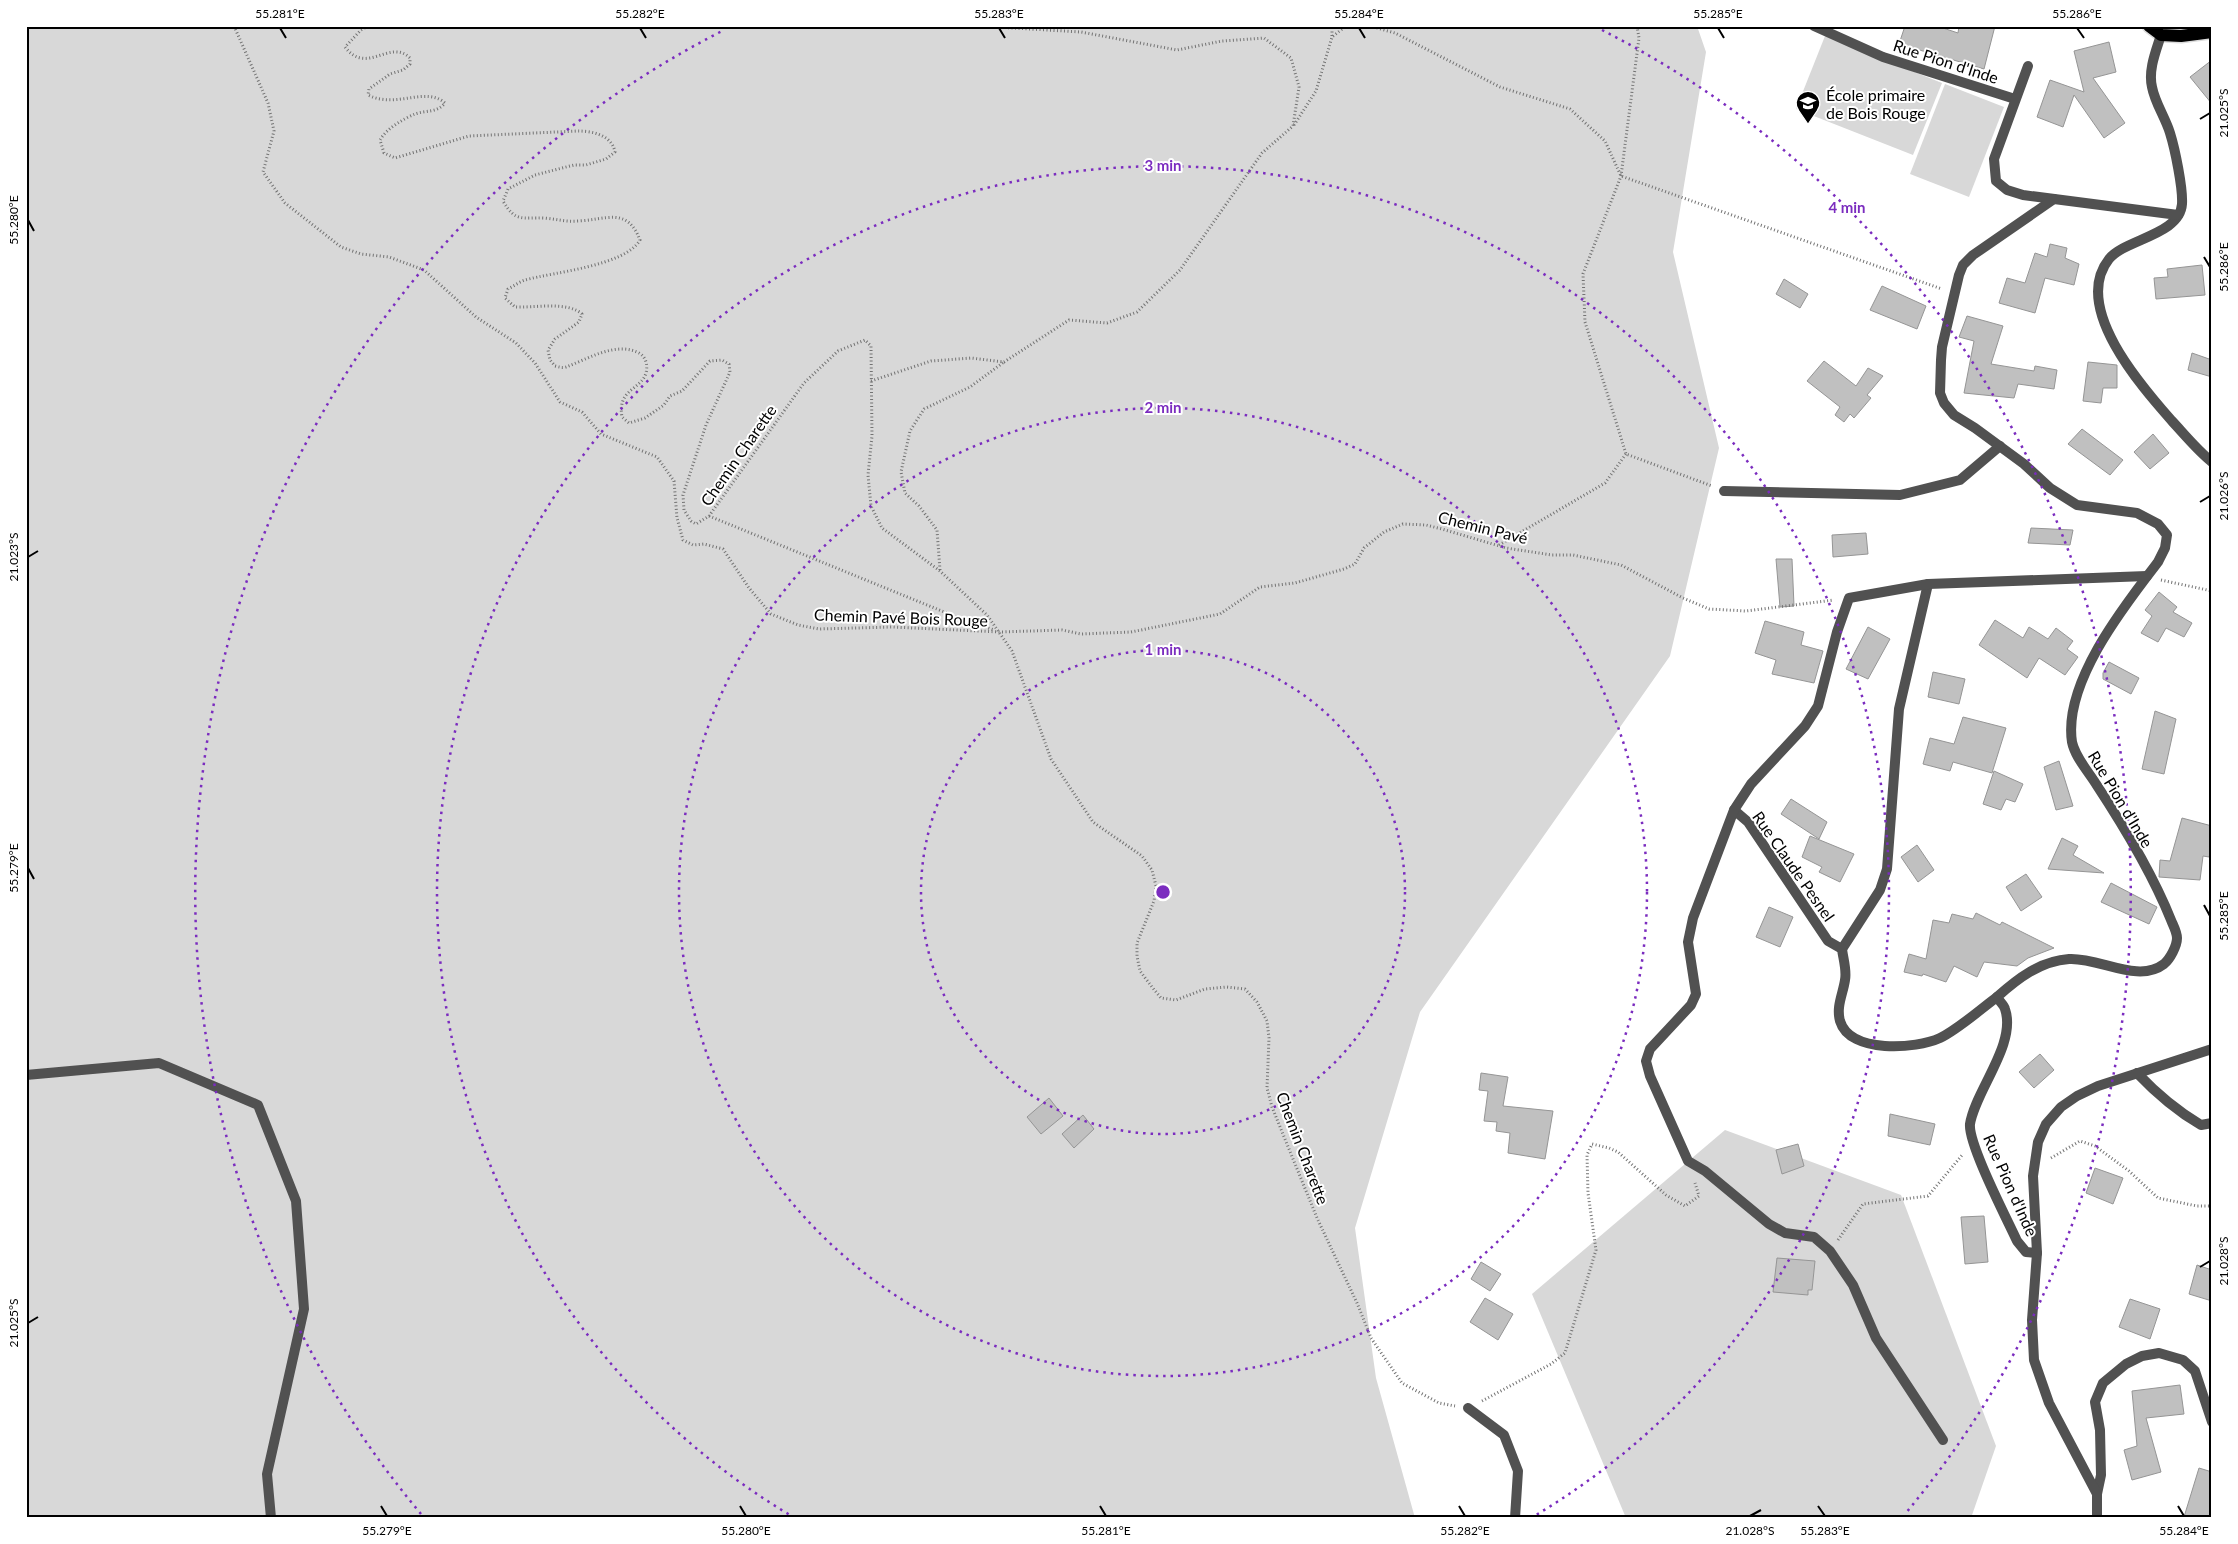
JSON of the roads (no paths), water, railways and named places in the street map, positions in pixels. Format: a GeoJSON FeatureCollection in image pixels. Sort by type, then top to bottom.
{"type":"FeatureCollection","features":[{"type":"Feature","properties":{"kind":"main road"},"geometry":{"type":"LineString","coordinates":[[2149,26],[2161,35],[2181,36],[2212,32]]}},
{"type":"Feature","properties":{"kind":"street","name":"Rue Pion d'Inde"},"geometry":{"type":"LineString","coordinates":[[1814,26],[1883,57],[2016,98]]}},
{"type":"Feature","properties":{"kind":"street"},"geometry":{"type":"LineString","coordinates":[[2161,35],[2153,63],[2151,86],[2170,133],[2182,194],[2182,206],[2172,223],[2121,250],[2109,259],[2100,277],[2099,301],[2106,328],[2116,348],[2139,382],[2212,462]]}},
{"type":"Feature","properties":{"kind":"street","name":"Rue Pion d'Inde"},"geometry":{"type":"LineString","coordinates":[[2028,66],[1994,160],[1996,181],[2006,190],[2023,196],[2178,215]]}},
{"type":"Feature","properties":{"kind":"street","name":"Rue Pion d'Inde"},"geometry":{"type":"LineString","coordinates":[[2037,1253],[2026,1252],[2017,1241],[1972,1143],[1970,1125],[2002,1048],[2008,1022],[2005,1008],[1996,997],[2018,978],[2040,966],[2068,959],[2091,960],[2131,971],[2150,972],[2164,963],[2173,951],[2177,937],[2161,896],[2097,786],[2076,754],[2072,742],[2073,705],[2078,686],[2099,647],[2158,562],[2165,548],[2167,535],[2158,524],[2137,513],[2077,505],[2050,488],[2024,464],[1954,415],[1944,403],[1940,393],[1942,347],[1954,293],[1964,265],[1973,255],[2054,199]]}},
{"type":"Feature","properties":{"kind":"street"},"geometry":{"type":"LineString","coordinates":[[1724,491],[1900,495],[1960,480],[2000,446]]}},
{"type":"Feature","properties":{"kind":"street"},"geometry":{"type":"LineString","coordinates":[[1734,810],[1751,784],[1805,726],[1818,706],[1836,632],[1849,598],[1928,584],[2147,576]]}},
{"type":"Feature","properties":{"kind":"street"},"geometry":{"type":"LineString","coordinates":[[1928,584],[1899,709],[1887,869],[1880,890],[1842,949],[1846,978],[1838,1008],[1840,1023],[1849,1036],[1862,1042],[1882,1046],[1915,1045],[1941,1038],[1996,997]]}},
{"type":"Feature","properties":{"kind":"street","name":"Rue Claude Pesnel"},"geometry":{"type":"LineString","coordinates":[[1842,949],[1828,941],[1748,822],[1734,810],[1693,918],[1688,942],[1696,994],[1691,1005],[1650,1049],[1646,1061],[1650,1076],[1688,1161],[1705,1171],[1768,1224],[1785,1232],[1814,1237],[1830,1251],[1853,1285],[1876,1338],[1943,1440]]}},
{"type":"Feature","properties":{"kind":"street"},"geometry":{"type":"LineString","coordinates":[[2098,1494],[2049,1403],[2034,1360],[2032,1320],[2037,1253],[2033,1176],[2038,1142],[2046,1124],[2061,1107],[2077,1096],[2098,1086],[2212,1049]]}},
{"type":"Feature","properties":{"kind":"street"},"geometry":{"type":"LineString","coordinates":[[26,1075],[159,1063],[258,1105],[296,1201],[304,1310],[267,1474],[271,1518]]}},
{"type":"Feature","properties":{"kind":"street"},"geometry":{"type":"LineString","coordinates":[[2137,1073],[2156,1092],[2188,1118],[2201,1126],[2212,1124]]}},
{"type":"Feature","properties":{"kind":"street"},"geometry":{"type":"LineString","coordinates":[[2096,1518],[2101,1475],[2100,1430],[2095,1402],[2103,1383],[2126,1364],[2142,1356],[2159,1353],[2183,1360],[2195,1371],[2212,1422]]}},
{"type":"Feature","properties":{"kind":"street"},"geometry":{"type":"LineString","coordinates":[[1468,1408],[1504,1435],[1518,1471],[1515,1518]]}},
{"type":"Feature","properties":{"kind":"place","name":"École primaire de Bois Rouge"},"geometry":{"type":"Point","coordinates":[1808,124]}}]}
